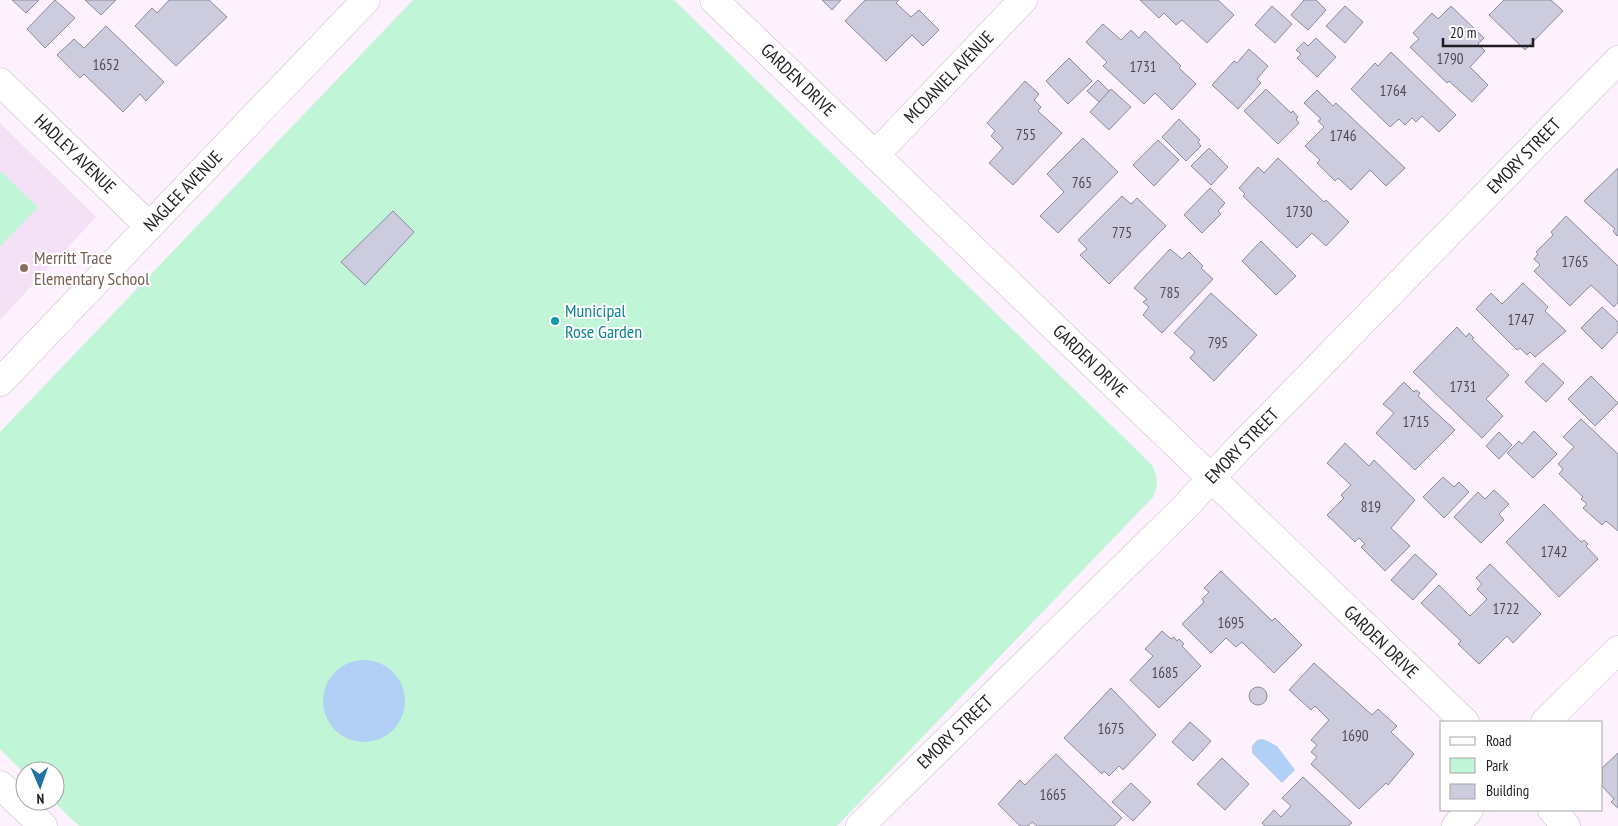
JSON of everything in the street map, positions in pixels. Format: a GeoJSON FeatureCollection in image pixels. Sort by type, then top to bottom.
{"type":"FeatureCollection","features":[{"type":"Feature","properties":{"kind":"street","name":"NAGLEE AVENUE"},"geometry":{"type":"LineString","coordinates":[[0,382],[366,0]]}},
{"type":"Feature","properties":{"kind":"street","name":"GARDEN DRIVE"},"geometry":{"type":"LineString","coordinates":[[714,0],[1464,721]]}},
{"type":"Feature","properties":{"kind":"street","name":"MCDANIEL AVENUE"},"geometry":{"type":"LineString","coordinates":[[875,154],[1023,0]]}},
{"type":"Feature","properties":{"kind":"street","name":"EMORY STREET"},"geometry":{"type":"LineString","coordinates":[[860,826],[1185,507],[1210,478],[1618,60]]}},
{"type":"Feature","properties":{"kind":"street","name":"HADLEY AVENUE"},"geometry":{"type":"LineString","coordinates":[[0,82],[150,226]]}},
{"type":"Feature","properties":{"kind":"street"},"geometry":{"type":"LineString","coordinates":[[1546,721],[1618,650]]}},
{"type":"Feature","properties":{"kind":"street"},"geometry":{"type":"LineString","coordinates":[[0,784],[43,826]]}},
{"type":"Feature","properties":{"kind":"street"},"geometry":{"type":"LineString","coordinates":[[1456,826],[1468,811]]}},
{"type":"Feature","properties":{"kind":"street"},"geometry":{"type":"LineString","coordinates":[[1553,811],[1566,826]]}},
{"type":"Feature","properties":{"kind":"shaded area","name":"Merritt Trace Elementary School"},"geometry":{"type":"Polygon","coordinates":[[[0,123],[96,217],[0,320],[0,123]]]}},
{"type":"Feature","properties":{"kind":"green space","name":"Municipal Rose Garden"},"geometry":{"type":"Polygon","coordinates":[[[413,0],[674,0],[1152,465],[1157,481],[1153,497],[837,826],[79,826],[63,811],[65,811],[65,761],[15,761],[15,764],[0,749],[0,432],[413,0]]]}},
{"type":"Feature","properties":{"kind":"green space"},"geometry":{"type":"Polygon","coordinates":[[[0,171],[38,207],[0,247],[0,171]]]}},
{"type":"Feature","properties":{"kind":"water"},"geometry":{"type":"Polygon","coordinates":[[[356,660],[372,660],[387,667],[398,678],[405,693],[402,717],[393,730],[372,742],[356,742],[341,735],[330,724],[323,709],[323,693],[330,678],[341,667],[356,660]]]}},
{"type":"Feature","properties":{"kind":"water"},"geometry":{"type":"Polygon","coordinates":[[[1263,739],[1277,746],[1295,770],[1282,783],[1252,753],[1252,746],[1257,740],[1263,739]]]}},
{"type":"Feature","properties":{"kind":"building"},"geometry":{"type":"Polygon","coordinates":[[[12,0],[39,0],[26,13],[12,0]]]}},
{"type":"Feature","properties":{"kind":"building"},"geometry":{"type":"Polygon","coordinates":[[[55,0],[75,18],[45,48],[27,29],[55,0]]]}},
{"type":"Feature","properties":{"kind":"building"},"geometry":{"type":"Polygon","coordinates":[[[85,0],[116,0],[101,15],[85,0]]]}},
{"type":"Feature","properties":{"kind":"building"},"geometry":{"type":"Polygon","coordinates":[[[169,0],[209,0],[227,17],[176,66],[135,26],[152,8],[157,13],[169,0]]]}},
{"type":"Feature","properties":{"kind":"building"},"geometry":{"type":"Polygon","coordinates":[[[822,0],[841,0],[832,10],[822,0]]]}},
{"type":"Feature","properties":{"kind":"building"},"geometry":{"type":"Polygon","coordinates":[[[865,0],[899,0],[896,3],[911,17],[919,10],[939,30],[923,46],[912,35],[886,61],[845,21],[865,0]]]}},
{"type":"Feature","properties":{"kind":"building"},"geometry":{"type":"Polygon","coordinates":[[[1140,0],[1218,0],[1234,15],[1207,43],[1182,20],[1176,25],[1164,13],[1159,18],[1140,0]]]}},
{"type":"Feature","properties":{"kind":"building"},"geometry":{"type":"Polygon","coordinates":[[[1304,0],[1316,0],[1326,10],[1308,30],[1291,15],[1304,0]]]}},
{"type":"Feature","properties":{"kind":"building"},"geometry":{"type":"Polygon","coordinates":[[[1504,0],[1551,0],[1563,11],[1525,50],[1489,15],[1504,0]]]}},
{"type":"Feature","properties":{"kind":"building"},"geometry":{"type":"Polygon","coordinates":[[[1272,6],[1292,24],[1275,43],[1255,25],[1272,6]]]}},
{"type":"Feature","properties":{"kind":"building"},"geometry":{"type":"Polygon","coordinates":[[[1345,6],[1363,22],[1345,43],[1326,26],[1345,6]]]}},
{"type":"Feature","properties":{"kind":"building"},"geometry":{"type":"Polygon","coordinates":[[[1451,6],[1484,38],[1478,44],[1485,51],[1470,67],[1488,85],[1472,102],[1449,81],[1447,83],[1410,47],[1419,39],[1413,33],[1432,13],[1438,19],[1451,6]]]}},
{"type":"Feature","properties":{"kind":"building"},"geometry":{"type":"Polygon","coordinates":[[[1103,24],[1121,40],[1131,30],[1139,38],[1145,31],[1181,66],[1179,68],[1196,84],[1172,110],[1155,93],[1144,104],[1103,66],[1107,62],[1086,42],[1103,24]]]}},
{"type":"Feature","properties":{"kind":"building"},"geometry":{"type":"Polygon","coordinates":[[[106,26],[164,82],[146,101],[140,94],[123,112],[84,74],[80,78],[57,55],[74,39],[84,48],[106,26]]]}},
{"type":"Feature","properties":{"kind":"building"},"geometry":{"type":"Polygon","coordinates":[[[1316,38],[1336,57],[1317,77],[1297,58],[1301,54],[1296,50],[1304,42],[1308,46],[1316,38]]]}},
{"type":"Feature","properties":{"kind":"building"},"geometry":{"type":"Polygon","coordinates":[[[1249,49],[1268,66],[1257,79],[1261,83],[1238,109],[1212,85],[1234,61],[1237,63],[1249,49]]]}},
{"type":"Feature","properties":{"kind":"building"},"geometry":{"type":"Polygon","coordinates":[[[1391,52],[1456,115],[1439,132],[1422,116],[1416,122],[1412,118],[1405,125],[1399,119],[1390,127],[1351,89],[1375,63],[1378,66],[1391,52]]]}},
{"type":"Feature","properties":{"kind":"building"},"geometry":{"type":"Polygon","coordinates":[[[1069,58],[1092,81],[1068,104],[1046,81],[1069,58]]]}},
{"type":"Feature","properties":{"kind":"building"},"geometry":{"type":"Polygon","coordinates":[[[1098,80],[1110,92],[1099,102],[1087,91],[1098,80]]]}},
{"type":"Feature","properties":{"kind":"building"},"geometry":{"type":"Polygon","coordinates":[[[1025,81],[1039,94],[1034,100],[1041,107],[1038,111],[1062,133],[1013,185],[989,163],[1003,148],[991,136],[995,131],[987,123],[1025,81]]]}},
{"type":"Feature","properties":{"kind":"building"},"geometry":{"type":"Polygon","coordinates":[[[1111,89],[1131,107],[1109,130],[1090,112],[1111,89]]]}},
{"type":"Feature","properties":{"kind":"building"},"geometry":{"type":"Polygon","coordinates":[[[1266,89],[1291,113],[1293,111],[1298,117],[1296,119],[1299,123],[1278,144],[1244,111],[1266,89]]]}},
{"type":"Feature","properties":{"kind":"building"},"geometry":{"type":"Polygon","coordinates":[[[1317,90],[1333,106],[1336,103],[1405,168],[1386,186],[1370,170],[1351,190],[1338,178],[1335,181],[1317,163],[1320,160],[1305,146],[1324,127],[1318,121],[1321,119],[1304,103],[1317,90]]]}},
{"type":"Feature","properties":{"kind":"building"},"geometry":{"type":"Polygon","coordinates":[[[1179,119],[1200,140],[1198,142],[1201,146],[1186,161],[1162,137],[1179,119]]]}},
{"type":"Feature","properties":{"kind":"building"},"geometry":{"type":"Polygon","coordinates":[[[1083,138],[1118,172],[1058,233],[1040,216],[1064,192],[1047,174],[1083,138]]]}},
{"type":"Feature","properties":{"kind":"building"},"geometry":{"type":"Polygon","coordinates":[[[1158,140],[1179,160],[1154,186],[1133,165],[1158,140]]]}},
{"type":"Feature","properties":{"kind":"building"},"geometry":{"type":"Polygon","coordinates":[[[1209,148],[1228,167],[1211,185],[1191,166],[1209,148]]]}},
{"type":"Feature","properties":{"kind":"building"},"geometry":{"type":"Polygon","coordinates":[[[1278,158],[1324,202],[1326,200],[1349,222],[1326,246],[1312,233],[1297,248],[1243,196],[1245,194],[1239,188],[1258,167],[1264,173],[1278,158]]]}},
{"type":"Feature","properties":{"kind":"building"},"geometry":{"type":"Polygon","coordinates":[[[1618,168],[1617,236],[1613,231],[1615,229],[1584,201],[1618,168]]]}},
{"type":"Feature","properties":{"kind":"building"},"geometry":{"type":"Polygon","coordinates":[[[1210,188],[1225,203],[1218,211],[1221,214],[1202,233],[1184,215],[1210,188]]]}},
{"type":"Feature","properties":{"kind":"building"},"geometry":{"type":"Polygon","coordinates":[[[1122,196],[1131,204],[1137,198],[1166,226],[1109,284],[1080,255],[1087,249],[1078,240],[1122,196]]]}},
{"type":"Feature","properties":{"kind":"building"},"geometry":{"type":"Polygon","coordinates":[[[393,211],[414,232],[365,285],[341,262],[393,211]]]}},
{"type":"Feature","properties":{"kind":"building"},"geometry":{"type":"Polygon","coordinates":[[[1566,216],[1618,266],[1618,302],[1614,307],[1591,285],[1570,306],[1534,271],[1540,265],[1534,259],[1538,254],[1536,252],[1553,235],[1551,232],[1566,216]]]}},
{"type":"Feature","properties":{"kind":"building"},"geometry":{"type":"Polygon","coordinates":[[[1261,241],[1296,276],[1276,295],[1242,261],[1261,241]]]}},
{"type":"Feature","properties":{"kind":"building"},"geometry":{"type":"Polygon","coordinates":[[[1170,249],[1182,259],[1189,252],[1203,266],[1201,268],[1213,279],[1162,333],[1143,315],[1149,307],[1143,302],[1147,299],[1134,288],[1170,249]]]}},
{"type":"Feature","properties":{"kind":"building"},"geometry":{"type":"Polygon","coordinates":[[[1523,283],[1548,307],[1545,311],[1566,331],[1535,357],[1530,352],[1527,355],[1520,348],[1517,350],[1476,309],[1491,293],[1502,304],[1523,283]]]}},
{"type":"Feature","properties":{"kind":"building"},"geometry":{"type":"Polygon","coordinates":[[[1211,293],[1257,335],[1214,381],[1190,358],[1195,352],[1174,333],[1211,293]]]}},
{"type":"Feature","properties":{"kind":"building"},"geometry":{"type":"Polygon","coordinates":[[[1602,307],[1618,322],[1618,332],[1602,349],[1581,328],[1602,307]]]}},
{"type":"Feature","properties":{"kind":"building"},"geometry":{"type":"Polygon","coordinates":[[[1457,327],[1466,337],[1469,333],[1474,338],[1472,339],[1509,375],[1486,399],[1503,416],[1482,438],[1413,372],[1457,327]]]}},
{"type":"Feature","properties":{"kind":"building"},"geometry":{"type":"Polygon","coordinates":[[[1543,363],[1564,383],[1546,402],[1525,382],[1543,363]]]}},
{"type":"Feature","properties":{"kind":"building"},"geometry":{"type":"Polygon","coordinates":[[[1591,376],[1618,403],[1595,426],[1568,399],[1591,376]]]}},
{"type":"Feature","properties":{"kind":"building"},"geometry":{"type":"Polygon","coordinates":[[[1404,382],[1414,392],[1416,390],[1420,393],[1418,396],[1455,430],[1415,470],[1376,433],[1394,413],[1383,404],[1404,382]]]}},
{"type":"Feature","properties":{"kind":"building"},"geometry":{"type":"Polygon","coordinates":[[[1581,419],[1618,454],[1618,531],[1606,521],[1602,525],[1583,508],[1587,504],[1581,499],[1583,497],[1559,474],[1563,469],[1558,464],[1574,447],[1563,437],[1581,419]]]}},
{"type":"Feature","properties":{"kind":"building"},"geometry":{"type":"Polygon","coordinates":[[[1534,431],[1557,454],[1533,478],[1507,453],[1519,441],[1522,444],[1534,431]]]}},
{"type":"Feature","properties":{"kind":"building"},"geometry":{"type":"Polygon","coordinates":[[[1499,432],[1512,445],[1499,459],[1486,446],[1499,432]]]}},
{"type":"Feature","properties":{"kind":"building"},"geometry":{"type":"Polygon","coordinates":[[[1345,443],[1369,466],[1374,460],[1415,500],[1391,528],[1410,546],[1385,571],[1361,547],[1365,544],[1359,538],[1355,542],[1327,515],[1344,498],[1341,495],[1351,485],[1327,463],[1345,443]]]}},
{"type":"Feature","properties":{"kind":"building"},"geometry":{"type":"Polygon","coordinates":[[[1443,477],[1454,487],[1459,482],[1469,492],[1444,518],[1423,497],[1443,477]]]}},
{"type":"Feature","properties":{"kind":"building"},"geometry":{"type":"Polygon","coordinates":[[[1494,490],[1509,504],[1499,514],[1504,520],[1481,543],[1454,517],[1478,492],[1485,499],[1494,490]]]}},
{"type":"Feature","properties":{"kind":"building"},"geometry":{"type":"Polygon","coordinates":[[[1544,504],[1581,542],[1584,540],[1588,544],[1586,546],[1598,559],[1559,597],[1506,542],[1544,504]]]}},
{"type":"Feature","properties":{"kind":"building"},"geometry":{"type":"Polygon","coordinates":[[[1415,554],[1437,574],[1413,600],[1391,580],[1415,554]]]}},
{"type":"Feature","properties":{"kind":"building"},"geometry":{"type":"Polygon","coordinates":[[[1490,564],[1541,614],[1513,643],[1507,636],[1479,664],[1458,644],[1461,641],[1421,603],[1439,585],[1470,616],[1487,599],[1477,589],[1482,584],[1476,578],[1490,564]]]}},
{"type":"Feature","properties":{"kind":"building"},"geometry":{"type":"Polygon","coordinates":[[[1221,571],[1272,621],[1275,618],[1302,645],[1274,673],[1242,642],[1236,647],[1226,638],[1211,653],[1182,624],[1204,602],[1202,599],[1209,592],[1204,588],[1221,571]]]}},
{"type":"Feature","properties":{"kind":"building"},"geometry":{"type":"Polygon","coordinates":[[[1162,631],[1171,639],[1174,637],[1177,641],[1179,639],[1184,644],[1182,646],[1201,666],[1159,708],[1130,680],[1153,656],[1145,649],[1162,631]]]}},
{"type":"Feature","properties":{"kind":"building"},"geometry":{"type":"Polygon","coordinates":[[[1314,663],[1372,715],[1378,709],[1397,726],[1391,732],[1414,754],[1388,785],[1386,783],[1359,809],[1311,764],[1317,757],[1311,752],[1317,745],[1311,740],[1329,720],[1315,706],[1311,710],[1289,690],[1314,663]]]}},
{"type":"Feature","properties":{"kind":"building"},"geometry":{"type":"Polygon","coordinates":[[[1258,687],[1264,690],[1267,696],[1264,702],[1258,705],[1252,702],[1249,696],[1252,690],[1258,687]]]}},
{"type":"Feature","properties":{"kind":"building"},"geometry":{"type":"Polygon","coordinates":[[[1111,688],[1156,735],[1123,770],[1119,766],[1109,776],[1104,771],[1102,774],[1064,738],[1111,688]]]}},
{"type":"Feature","properties":{"kind":"building"},"geometry":{"type":"Polygon","coordinates":[[[1190,722],[1211,741],[1193,761],[1172,742],[1190,722]]]}},
{"type":"Feature","properties":{"kind":"building"},"geometry":{"type":"Polygon","coordinates":[[[1618,753],[1618,808],[1611,802],[1614,799],[1603,787],[1603,767],[1618,753]]]}},
{"type":"Feature","properties":{"kind":"building"},"geometry":{"type":"Polygon","coordinates":[[[1056,754],[1122,818],[1114,826],[1037,826],[1032,822],[1028,826],[1020,826],[998,804],[1020,780],[1025,785],[1056,754]]]}},
{"type":"Feature","properties":{"kind":"building"},"geometry":{"type":"Polygon","coordinates":[[[1222,758],[1249,784],[1225,810],[1197,784],[1222,758]]]}},
{"type":"Feature","properties":{"kind":"building"},"geometry":{"type":"Polygon","coordinates":[[[1303,777],[1352,823],[1348,826],[1265,826],[1262,823],[1274,810],[1281,817],[1291,806],[1282,798],[1303,777]]]}},
{"type":"Feature","properties":{"kind":"building"},"geometry":{"type":"Polygon","coordinates":[[[1131,783],[1151,802],[1133,821],[1112,802],[1131,783]]]}},
{"type":"Feature","properties":{"kind":"place","name":"Merritt Trace Elementary School"},"geometry":{"type":"Point","coordinates":[24,268]}},
{"type":"Feature","properties":{"kind":"place","name":"Municipal Rose Garden"},"geometry":{"type":"Point","coordinates":[555,321]}}]}
